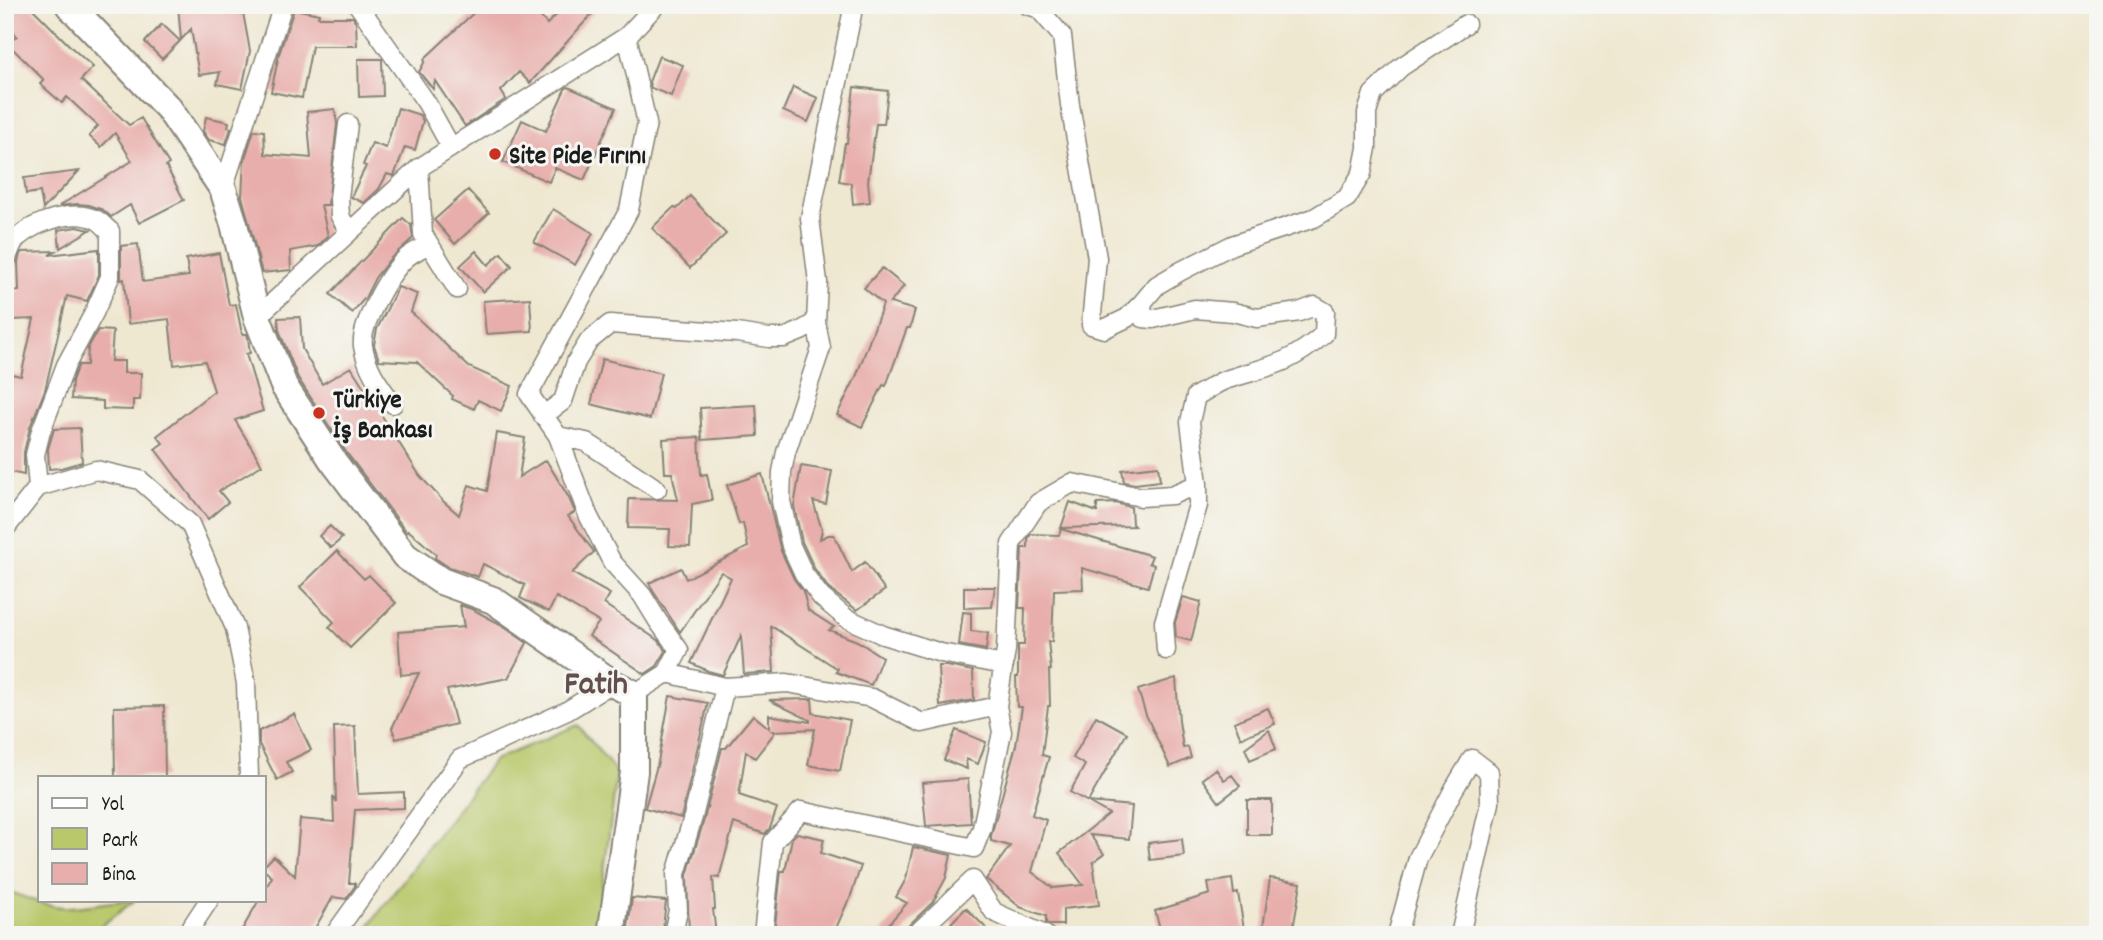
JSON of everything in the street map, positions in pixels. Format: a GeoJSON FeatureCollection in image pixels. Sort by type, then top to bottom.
{"type":"FeatureCollection","features":[{"type":"Feature","properties":{"kind":"main road"},"geometry":{"type":"LineString","coordinates":[[69,5],[169,109],[223,189],[257,317],[284,386],[332,461],[405,556],[442,581],[494,600],[623,689],[634,772],[611,935]]}},
{"type":"Feature","properties":{"kind":"street"},"geometry":{"type":"LineString","coordinates":[[223,189],[282,5]]}},
{"type":"Feature","properties":{"kind":"street"},"geometry":{"type":"LineString","coordinates":[[358,5],[426,102],[452,147]]}},
{"type":"Feature","properties":{"kind":"street"},"geometry":{"type":"LineString","coordinates":[[257,317],[419,168],[627,36],[656,5]]}},
{"type":"Feature","properties":{"kind":"street"},"geometry":{"type":"LineString","coordinates":[[849,5],[852,13],[810,218],[818,282],[816,322],[821,348],[786,452],[782,472],[781,501],[791,546],[804,574],[821,597],[846,618],[883,635],[941,653],[1004,665]]}},
{"type":"Feature","properties":{"kind":"street"},"geometry":{"type":"LineString","coordinates":[[1027,5],[1038,8],[1062,36],[1070,105],[1097,258],[1091,325],[1104,329],[1127,318],[1157,285],[1181,271],[1232,245],[1314,218],[1347,198],[1362,173],[1367,148],[1367,113],[1373,94],[1401,67],[1465,24]]}},
{"type":"Feature","properties":{"kind":"street"},"geometry":{"type":"LineString","coordinates":[[627,36],[647,123],[629,210],[528,394],[558,436],[588,515],[612,562],[642,595],[679,650],[667,673]]}},
{"type":"Feature","properties":{"kind":"street"},"geometry":{"type":"LineString","coordinates":[[348,124],[339,198],[340,216],[349,232]]}},
{"type":"Feature","properties":{"kind":"street"},"geometry":{"type":"LineString","coordinates":[[419,168],[423,234],[457,289]]}},
{"type":"Feature","properties":{"kind":"street"},"geometry":{"type":"LineString","coordinates":[[5,264],[15,240],[40,223],[60,217],[80,216],[96,220],[110,231],[110,277],[66,365],[41,431],[35,455],[38,488]]}},
{"type":"Feature","properties":{"kind":"street"},"geometry":{"type":"LineString","coordinates":[[393,404],[371,375],[363,344],[370,315],[385,285],[406,258],[428,244]]}},
{"type":"Feature","properties":{"kind":"street"},"geometry":{"type":"LineString","coordinates":[[1142,303],[1143,318],[1153,319],[1195,309],[1233,312],[1256,318],[1299,312],[1315,306],[1325,312],[1324,334],[1309,348],[1291,359],[1261,371],[1223,381],[1196,396],[1191,422],[1198,505],[1164,622],[1166,650]]}},
{"type":"Feature","properties":{"kind":"street"},"geometry":{"type":"LineString","coordinates":[[543,416],[564,401],[576,362],[589,341],[610,324],[785,338],[816,322]]}},
{"type":"Feature","properties":{"kind":"street"},"geometry":{"type":"LineString","coordinates":[[558,436],[586,442],[657,489]]}},
{"type":"Feature","properties":{"kind":"street"},"geometry":{"type":"LineString","coordinates":[[5,529],[38,488],[96,470],[139,480],[190,524],[235,628],[247,683],[249,776]]}},
{"type":"Feature","properties":{"kind":"street"},"geometry":{"type":"LineString","coordinates":[[1045,935],[994,912],[973,880],[974,848],[982,828],[1002,732],[997,706],[1006,650],[1011,544],[1038,503],[1072,483],[1141,497],[1172,495],[1198,484]]}},
{"type":"Feature","properties":{"kind":"street"},"geometry":{"type":"LineString","coordinates":[[334,935],[460,759],[567,711],[667,673],[725,687],[786,683],[872,698],[922,723],[997,706]]}},
{"type":"Feature","properties":{"kind":"street"},"geometry":{"type":"LineString","coordinates":[[673,935],[678,910],[677,874],[725,687]]}},
{"type":"Feature","properties":{"kind":"street"},"geometry":{"type":"LineString","coordinates":[[1397,935],[1418,858],[1472,759],[1489,772],[1490,803],[1461,935]]}},
{"type":"Feature","properties":{"kind":"street"},"geometry":{"type":"LineString","coordinates":[[763,935],[773,842],[801,811],[974,848]]}},
{"type":"Feature","properties":{"kind":"street"},"geometry":{"type":"LineString","coordinates":[[915,935],[973,880]]}},
{"type":"Feature","properties":{"kind":"street"},"geometry":{"type":"LineString","coordinates":[[186,935],[208,902]]}},
{"type":"Feature","properties":{"kind":"green space"},"geometry":{"type":"Polygon","coordinates":[[[578,725],[617,773],[596,935],[362,935],[494,760],[578,725]]]}},
{"type":"Feature","properties":{"kind":"green space"},"geometry":{"type":"Polygon","coordinates":[[[5,890],[37,902],[61,907],[132,902],[89,935],[5,935],[5,890]]]}},
{"type":"Feature","properties":{"kind":"building"},"geometry":{"type":"Polygon","coordinates":[[[5,5],[29,5],[93,67],[81,80],[129,125],[141,118],[169,164],[166,166],[184,200],[139,223],[130,205],[111,217],[103,210],[89,205],[59,206],[132,161],[115,133],[101,147],[89,136],[98,126],[67,97],[62,103],[40,84],[44,80],[8,44],[17,36],[5,24],[5,5]]]}},
{"type":"Feature","properties":{"kind":"building"},"geometry":{"type":"Polygon","coordinates":[[[178,5],[220,5],[220,11],[242,7],[250,51],[242,89],[217,84],[220,72],[199,75],[191,29],[181,40],[178,5]]]}},
{"type":"Feature","properties":{"kind":"building"},"geometry":{"type":"Polygon","coordinates":[[[482,5],[530,5],[547,24],[567,5],[600,5],[530,83],[519,72],[501,91],[506,99],[465,126],[435,81],[433,89],[419,72],[424,59],[482,5]]]}},
{"type":"Feature","properties":{"kind":"building"},"geometry":{"type":"Polygon","coordinates":[[[294,9],[319,14],[318,17],[353,17],[356,23],[357,46],[312,46],[302,98],[271,92],[279,54],[294,9]]]}},
{"type":"Feature","properties":{"kind":"building"},"geometry":{"type":"Polygon","coordinates":[[[162,24],[180,41],[162,59],[145,42],[162,24]]]}},
{"type":"Feature","properties":{"kind":"building"},"geometry":{"type":"Polygon","coordinates":[[[659,56],[683,65],[671,96],[651,88],[649,82],[659,56]]]}},
{"type":"Feature","properties":{"kind":"building"},"geometry":{"type":"Polygon","coordinates":[[[358,59],[382,59],[383,96],[359,97],[358,59]]]}},
{"type":"Feature","properties":{"kind":"building"},"geometry":{"type":"Polygon","coordinates":[[[568,87],[616,108],[584,180],[555,168],[549,182],[503,162],[522,120],[546,131],[568,87]]]}},
{"type":"Feature","properties":{"kind":"building"},"geometry":{"type":"Polygon","coordinates":[[[793,87],[818,98],[808,122],[783,111],[793,87]]]}},
{"type":"Feature","properties":{"kind":"building"},"geometry":{"type":"Polygon","coordinates":[[[854,87],[888,91],[884,124],[876,124],[868,181],[870,202],[853,204],[851,183],[839,181],[854,87]]]}},
{"type":"Feature","properties":{"kind":"building"},"geometry":{"type":"Polygon","coordinates":[[[398,108],[420,115],[423,121],[415,150],[405,147],[394,176],[387,174],[379,189],[364,203],[351,197],[366,166],[363,165],[372,143],[386,148],[398,108]]]}},
{"type":"Feature","properties":{"kind":"building"},"geometry":{"type":"Polygon","coordinates":[[[335,109],[337,124],[328,205],[321,205],[328,236],[318,246],[290,251],[291,270],[262,273],[242,196],[244,161],[254,130],[264,131],[265,154],[311,158],[307,112],[335,109]]]}},
{"type":"Feature","properties":{"kind":"building"},"geometry":{"type":"Polygon","coordinates":[[[206,117],[229,122],[228,127],[231,128],[226,144],[209,140],[203,131],[206,117]]]}},
{"type":"Feature","properties":{"kind":"building"},"geometry":{"type":"Polygon","coordinates":[[[79,171],[43,209],[40,192],[26,194],[24,178],[79,171]]]}},
{"type":"Feature","properties":{"kind":"building"},"geometry":{"type":"Polygon","coordinates":[[[468,190],[489,213],[455,244],[434,220],[468,190]]]}},
{"type":"Feature","properties":{"kind":"building"},"geometry":{"type":"Polygon","coordinates":[[[690,196],[726,234],[690,268],[652,228],[690,196]]]}},
{"type":"Feature","properties":{"kind":"building"},"geometry":{"type":"Polygon","coordinates":[[[553,209],[593,233],[575,265],[534,242],[553,209]]]}},
{"type":"Feature","properties":{"kind":"building"},"geometry":{"type":"Polygon","coordinates":[[[403,218],[411,225],[413,238],[390,259],[352,313],[330,294],[403,218]]]}},
{"type":"Feature","properties":{"kind":"building"},"geometry":{"type":"Polygon","coordinates":[[[77,227],[90,230],[60,248],[58,230],[77,227]]]}},
{"type":"Feature","properties":{"kind":"building"},"geometry":{"type":"Polygon","coordinates":[[[138,244],[143,282],[189,276],[186,259],[219,253],[229,305],[236,304],[242,334],[247,334],[250,353],[246,354],[263,411],[235,420],[262,465],[219,491],[228,502],[208,519],[155,449],[163,443],[157,436],[214,391],[205,361],[174,365],[169,319],[128,324],[124,279],[121,280],[121,246],[138,244]]]}},
{"type":"Feature","properties":{"kind":"building"},"geometry":{"type":"Polygon","coordinates":[[[99,249],[99,275],[87,301],[67,296],[45,390],[30,427],[24,452],[24,475],[5,471],[5,399],[11,374],[21,376],[34,319],[12,320],[10,292],[19,291],[20,254],[55,251],[49,255],[99,249]]]}},
{"type":"Feature","properties":{"kind":"building"},"geometry":{"type":"Polygon","coordinates":[[[476,251],[488,265],[501,253],[512,266],[483,292],[460,266],[476,251]]]}},
{"type":"Feature","properties":{"kind":"building"},"geometry":{"type":"Polygon","coordinates":[[[882,268],[904,286],[890,303],[915,310],[886,386],[883,385],[862,427],[837,415],[856,377],[883,304],[864,288],[882,268]]]}},
{"type":"Feature","properties":{"kind":"building"},"geometry":{"type":"Polygon","coordinates":[[[398,287],[417,294],[411,312],[469,367],[512,386],[501,411],[478,400],[474,409],[452,399],[453,396],[417,362],[379,360],[374,345],[377,329],[398,287]]]}},
{"type":"Feature","properties":{"kind":"building"},"geometry":{"type":"Polygon","coordinates":[[[530,298],[532,331],[486,334],[483,301],[530,298]]]}},
{"type":"Feature","properties":{"kind":"building"},"geometry":{"type":"Polygon","coordinates":[[[300,317],[302,349],[322,384],[351,367],[420,476],[459,515],[469,485],[487,491],[497,433],[525,438],[519,477],[546,460],[575,512],[568,516],[594,552],[572,573],[610,594],[604,604],[659,641],[666,651],[657,666],[645,674],[589,636],[599,622],[556,597],[549,612],[520,598],[525,585],[483,564],[478,577],[447,566],[435,558],[436,554],[408,530],[407,532],[346,452],[298,378],[279,330],[278,318],[300,317]]]}},
{"type":"Feature","properties":{"kind":"building"},"geometry":{"type":"Polygon","coordinates":[[[98,330],[113,331],[111,361],[124,361],[124,373],[141,373],[140,400],[133,400],[133,410],[103,409],[103,401],[71,399],[76,370],[79,365],[87,365],[88,348],[98,330]]]}},
{"type":"Feature","properties":{"kind":"building"},"geometry":{"type":"Polygon","coordinates":[[[602,359],[661,373],[650,419],[591,404],[602,359]]]}},
{"type":"Feature","properties":{"kind":"building"},"geometry":{"type":"Polygon","coordinates":[[[756,405],[758,436],[702,440],[700,408],[756,405]]]}},
{"type":"Feature","properties":{"kind":"building"},"geometry":{"type":"Polygon","coordinates":[[[80,428],[82,462],[49,469],[48,449],[54,429],[80,428]]]}},
{"type":"Feature","properties":{"kind":"building"},"geometry":{"type":"Polygon","coordinates":[[[699,437],[701,475],[707,474],[712,500],[692,504],[690,547],[669,546],[670,529],[628,528],[629,499],[678,500],[672,473],[665,473],[663,439],[699,437]]]}},
{"type":"Feature","properties":{"kind":"building"},"geometry":{"type":"Polygon","coordinates":[[[801,466],[832,471],[826,504],[813,501],[822,530],[820,539],[834,535],[852,572],[865,562],[885,590],[857,610],[829,589],[814,568],[802,542],[794,506],[801,466]]]}},
{"type":"Feature","properties":{"kind":"building"},"geometry":{"type":"Polygon","coordinates":[[[1158,466],[1160,481],[1135,484],[1124,482],[1122,470],[1158,466]]]}},
{"type":"Feature","properties":{"kind":"building"},"geometry":{"type":"Polygon","coordinates":[[[762,474],[781,551],[794,579],[803,591],[808,610],[834,627],[829,630],[857,641],[882,657],[871,685],[836,672],[838,669],[771,626],[774,672],[744,674],[741,636],[723,675],[708,671],[691,663],[731,578],[721,572],[680,632],[653,591],[649,583],[681,568],[686,579],[748,547],[743,523],[739,524],[727,485],[762,474]]]}},
{"type":"Feature","properties":{"kind":"building"},"geometry":{"type":"Polygon","coordinates":[[[1070,502],[1097,512],[1097,504],[1115,503],[1131,507],[1134,526],[1061,528],[1070,502]]]}},
{"type":"Feature","properties":{"kind":"building"},"geometry":{"type":"Polygon","coordinates":[[[330,526],[342,538],[331,548],[319,536],[330,526]]]}},
{"type":"Feature","properties":{"kind":"building"},"geometry":{"type":"Polygon","coordinates":[[[1061,529],[1152,556],[1149,563],[1154,565],[1148,587],[1082,568],[1083,589],[1054,590],[1052,642],[1048,641],[1051,670],[1050,706],[1042,755],[1049,757],[1032,815],[1046,820],[1032,872],[1053,888],[1083,885],[1059,853],[1109,814],[1088,802],[1132,806],[1129,839],[1090,835],[1104,854],[1093,862],[1099,905],[1063,909],[1063,925],[1051,925],[1046,923],[1046,916],[1020,907],[986,879],[1010,846],[991,841],[991,836],[1016,745],[1022,707],[1017,707],[1016,677],[1018,645],[1024,645],[1025,608],[1019,608],[1022,548],[1028,548],[1031,534],[1059,535],[1061,529]]]}},
{"type":"Feature","properties":{"kind":"building"},"geometry":{"type":"Polygon","coordinates":[[[337,551],[364,579],[369,575],[396,603],[350,648],[329,627],[334,622],[300,587],[337,551]]]}},
{"type":"Feature","properties":{"kind":"building"},"geometry":{"type":"Polygon","coordinates":[[[964,587],[995,587],[992,607],[964,608],[964,587]]]}},
{"type":"Feature","properties":{"kind":"building"},"geometry":{"type":"Polygon","coordinates":[[[1183,597],[1201,602],[1191,641],[1176,637],[1175,623],[1183,597]]]}},
{"type":"Feature","properties":{"kind":"building"},"geometry":{"type":"Polygon","coordinates":[[[460,605],[500,624],[527,643],[508,678],[447,690],[456,724],[396,739],[392,728],[419,673],[401,675],[398,632],[464,627],[460,605]]]}},
{"type":"Feature","properties":{"kind":"building"},"geometry":{"type":"Polygon","coordinates":[[[963,612],[971,613],[971,631],[988,633],[986,650],[959,645],[963,612]]]}},
{"type":"Feature","properties":{"kind":"building"},"geometry":{"type":"Polygon","coordinates":[[[938,666],[973,671],[974,700],[940,706],[938,666]]]}},
{"type":"Feature","properties":{"kind":"building"},"geometry":{"type":"Polygon","coordinates":[[[1176,678],[1183,748],[1188,747],[1191,758],[1170,767],[1146,715],[1138,690],[1176,678]]]}},
{"type":"Feature","properties":{"kind":"building"},"geometry":{"type":"Polygon","coordinates":[[[670,696],[708,703],[681,818],[645,808],[658,762],[670,696]]]}},
{"type":"Feature","properties":{"kind":"building"},"geometry":{"type":"Polygon","coordinates":[[[812,699],[813,713],[850,720],[840,771],[808,765],[815,729],[773,731],[775,732],[755,758],[746,751],[739,795],[777,808],[765,834],[734,823],[719,878],[713,877],[716,935],[689,935],[687,875],[722,748],[726,748],[753,715],[769,728],[769,715],[810,722],[769,700],[812,699]]]}},
{"type":"Feature","properties":{"kind":"building"},"geometry":{"type":"Polygon","coordinates":[[[164,706],[165,776],[115,776],[114,707],[164,706]]]}},
{"type":"Feature","properties":{"kind":"building"},"geometry":{"type":"Polygon","coordinates":[[[1268,708],[1275,724],[1241,738],[1234,722],[1268,708]]]}},
{"type":"Feature","properties":{"kind":"building"},"geometry":{"type":"Polygon","coordinates":[[[294,714],[311,750],[286,762],[292,772],[277,780],[259,744],[259,731],[294,714]]]}},
{"type":"Feature","properties":{"kind":"building"},"geometry":{"type":"Polygon","coordinates":[[[1096,716],[1127,733],[1088,802],[1070,792],[1085,765],[1073,758],[1096,716]]]}},
{"type":"Feature","properties":{"kind":"building"},"geometry":{"type":"Polygon","coordinates":[[[355,726],[358,794],[404,792],[404,808],[355,810],[349,883],[355,883],[355,886],[346,899],[333,897],[311,935],[239,935],[258,902],[266,902],[266,888],[272,877],[266,872],[266,864],[274,856],[295,876],[300,819],[334,822],[334,727],[355,726]]]}},
{"type":"Feature","properties":{"kind":"building"},"geometry":{"type":"Polygon","coordinates":[[[956,730],[986,742],[978,764],[966,759],[967,769],[944,760],[956,730]]]}},
{"type":"Feature","properties":{"kind":"building"},"geometry":{"type":"Polygon","coordinates":[[[1269,730],[1276,749],[1250,760],[1245,748],[1269,730]]]}},
{"type":"Feature","properties":{"kind":"building"},"geometry":{"type":"Polygon","coordinates":[[[1216,769],[1224,780],[1232,775],[1240,786],[1219,802],[1202,779],[1216,769]]]}},
{"type":"Feature","properties":{"kind":"building"},"geometry":{"type":"Polygon","coordinates":[[[968,779],[971,823],[926,826],[922,783],[968,779]]]}},
{"type":"Feature","properties":{"kind":"building"},"geometry":{"type":"Polygon","coordinates":[[[1247,800],[1272,800],[1272,835],[1247,835],[1247,800]]]}},
{"type":"Feature","properties":{"kind":"building"},"geometry":{"type":"Polygon","coordinates":[[[797,833],[824,839],[821,853],[861,866],[833,935],[774,935],[781,871],[785,871],[792,838],[797,833]]]}},
{"type":"Feature","properties":{"kind":"building"},"geometry":{"type":"Polygon","coordinates":[[[1182,839],[1184,856],[1150,860],[1148,843],[1182,839]]]}},
{"type":"Feature","properties":{"kind":"building"},"geometry":{"type":"Polygon","coordinates":[[[913,847],[951,855],[946,878],[933,902],[907,927],[904,935],[879,935],[907,903],[896,897],[906,879],[913,847]]]}},
{"type":"Feature","properties":{"kind":"building"},"geometry":{"type":"Polygon","coordinates":[[[1270,878],[1301,883],[1292,935],[1262,935],[1270,878]]]}},
{"type":"Feature","properties":{"kind":"building"},"geometry":{"type":"Polygon","coordinates":[[[1232,879],[1234,894],[1238,893],[1245,935],[1162,935],[1155,911],[1210,894],[1208,883],[1232,879]]]}},
{"type":"Feature","properties":{"kind":"building"},"geometry":{"type":"Polygon","coordinates":[[[632,898],[666,901],[662,935],[627,935],[632,898]]]}},
{"type":"Feature","properties":{"kind":"building"},"geometry":{"type":"Polygon","coordinates":[[[966,908],[993,935],[964,935],[951,923],[966,908]]]}},
{"type":"Feature","properties":{"kind":"place","name":"Site Pide Fırını"},"geometry":{"type":"Point","coordinates":[495,154]}},
{"type":"Feature","properties":{"kind":"place","name":"Türkiye İş Bankası"},"geometry":{"type":"Point","coordinates":[319,413]}},
{"type":"Feature","properties":{"kind":"district","name":"Fatih"},"geometry":{"type":"Point","coordinates":[596,681]}}]}
